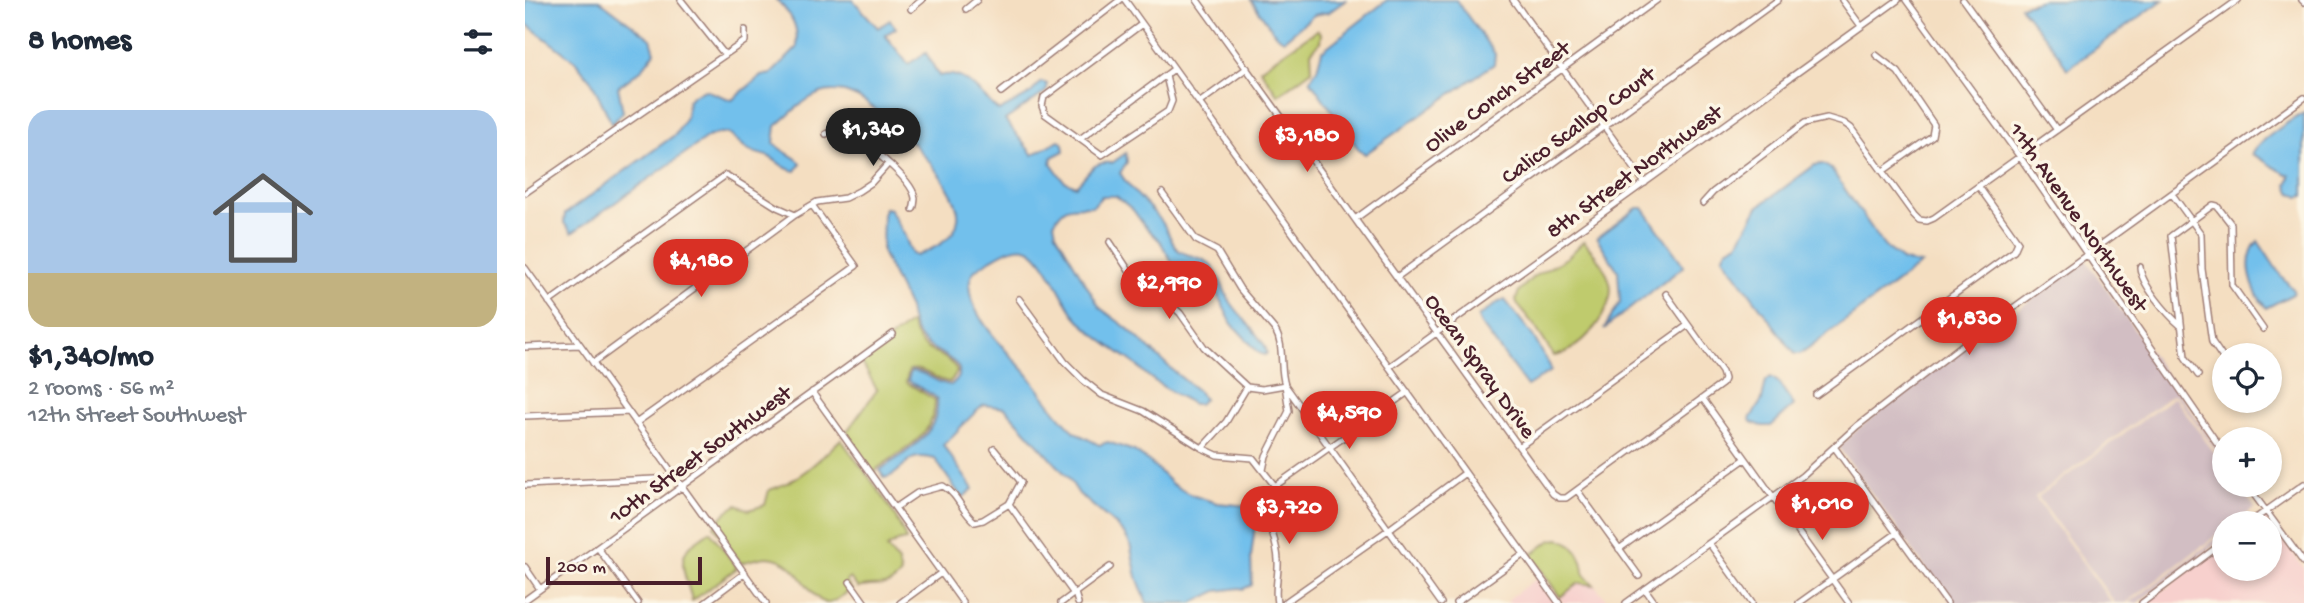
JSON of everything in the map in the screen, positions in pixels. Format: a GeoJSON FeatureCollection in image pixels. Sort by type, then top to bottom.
{"type":"FeatureCollection","features":[{"type":"Feature","properties":{"kind":"street"},"geometry":{"type":"LineString","coordinates":[[681,0],[725,55]]}},
{"type":"Feature","properties":{"kind":"street"},"geometry":{"type":"LineString","coordinates":[[911,9],[922,0]]}},
{"type":"Feature","properties":{"kind":"street"},"geometry":{"type":"LineString","coordinates":[[965,9],[977,0]]}},
{"type":"Feature","properties":{"kind":"street"},"geometry":{"type":"LineString","coordinates":[[1002,92],[1122,0],[1142,24],[1559,603]]}},
{"type":"Feature","properties":{"kind":"street","name":"Ocean Spray Drive"},"geometry":{"type":"LineString","coordinates":[[1197,0],[1553,494],[1566,498],[1577,490]]}},
{"type":"Feature","properties":{"kind":"street"},"geometry":{"type":"LineString","coordinates":[[1513,0],[1645,183]]}},
{"type":"Feature","properties":{"kind":"street","name":"Olive Conch Street"},"geometry":{"type":"LineString","coordinates":[[1355,219],[1657,0]]}},
{"type":"Feature","properties":{"kind":"street","name":"Calico Scallop Court"},"geometry":{"type":"LineString","coordinates":[[1397,277],[1778,0]]}},
{"type":"Feature","properties":{"kind":"street"},"geometry":{"type":"LineString","coordinates":[[1842,0],[1861,26]]}},
{"type":"Feature","properties":{"kind":"street","name":"8th Street Northwest"},"geometry":{"type":"LineString","coordinates":[[1389,367],[1898,0]]}},
{"type":"Feature","properties":{"kind":"street","name":"11th Avenue Northwest"},"geometry":{"type":"LineString","coordinates":[[1906,0],[2020,158],[2212,436]]}},
{"type":"Feature","properties":{"kind":"street"},"geometry":{"type":"LineString","coordinates":[[1963,0],[2057,130]]}},
{"type":"Feature","properties":{"kind":"street"},"geometry":{"type":"LineString","coordinates":[[1703,203],[1713,192],[1805,123],[1816,119],[1835,120],[1851,128],[1919,220],[1927,221],[2020,158],[2238,0]]}},
{"type":"Feature","properties":{"kind":"street"},"geometry":{"type":"LineString","coordinates":[[1142,24],[1044,97],[1042,106],[1045,114],[1102,155],[1168,111],[1172,102],[1166,76]]}},
{"type":"Feature","properties":{"kind":"street"},"geometry":{"type":"LineString","coordinates":[[525,193],[745,41],[745,30]]}},
{"type":"Feature","properties":{"kind":"street"},"geometry":{"type":"LineString","coordinates":[[1876,55],[1898,72],[1934,125],[1931,136],[1883,171]]}},
{"type":"Feature","properties":{"kind":"street"},"geometry":{"type":"LineString","coordinates":[[1199,103],[1247,68]]}},
{"type":"Feature","properties":{"kind":"street"},"geometry":{"type":"LineString","coordinates":[[1080,139],[1174,69]]}},
{"type":"Feature","properties":{"kind":"street"},"geometry":{"type":"LineString","coordinates":[[1626,603],[1818,464],[1857,426],[1914,381],[2304,99]]}},
{"type":"Feature","properties":{"kind":"street"},"geometry":{"type":"LineString","coordinates":[[826,134],[843,129],[888,164],[910,188],[915,198],[913,209]]}},
{"type":"Feature","properties":{"kind":"street"},"geometry":{"type":"LineString","coordinates":[[593,363],[795,215],[812,205],[845,198],[859,191],[888,164]]}},
{"type":"Feature","properties":{"kind":"street"},"geometry":{"type":"LineString","coordinates":[[549,302],[726,175],[777,208],[795,215]]}},
{"type":"Feature","properties":{"kind":"street"},"geometry":{"type":"LineString","coordinates":[[1816,395],[2014,251],[2018,242],[1979,187]]}},
{"type":"Feature","properties":{"kind":"street"},"geometry":{"type":"LineString","coordinates":[[1162,193],[1196,240],[1217,251],[1240,289],[1279,336],[1289,411],[1266,456],[1263,470]]}},
{"type":"Feature","properties":{"kind":"street"},"geometry":{"type":"LineString","coordinates":[[2172,194],[2201,234],[2202,269],[2213,343]]}},
{"type":"Feature","properties":{"kind":"street"},"geometry":{"type":"LineString","coordinates":[[636,424],[856,266],[812,205]]}},
{"type":"Feature","properties":{"kind":"street"},"geometry":{"type":"LineString","coordinates":[[2198,376],[2185,357],[2171,236],[2213,205],[2217,206],[2231,224],[2232,285],[2263,329]]}},
{"type":"Feature","properties":{"kind":"street"},"geometry":{"type":"LineString","coordinates":[[1110,242],[1135,280],[1149,293],[1168,302],[1180,313],[1204,347],[1247,387],[1262,389],[1285,385]]}},
{"type":"Feature","properties":{"kind":"street"},"geometry":{"type":"LineString","coordinates":[[2140,267],[2141,276],[2171,318],[2181,326]]}},
{"type":"Feature","properties":{"kind":"street"},"geometry":{"type":"LineString","coordinates":[[525,268],[528,276],[766,603]]}},
{"type":"Feature","properties":{"kind":"street"},"geometry":{"type":"LineString","coordinates":[[1639,576],[1577,490],[1720,387],[1724,377],[1666,295]]}},
{"type":"Feature","properties":{"kind":"street"},"geometry":{"type":"LineString","coordinates":[[1019,299],[1065,362],[1102,395],[1143,411],[1217,455],[1253,458],[1275,486]]}},
{"type":"Feature","properties":{"kind":"street"},"geometry":{"type":"LineString","coordinates":[[1519,447],[1688,325]]}},
{"type":"Feature","properties":{"kind":"street","name":"10th Street Southwest"},"geometry":{"type":"LineString","coordinates":[[525,600],[893,334]]}},
{"type":"Feature","properties":{"kind":"street"},"geometry":{"type":"LineString","coordinates":[[525,347],[580,345]]}},
{"type":"Feature","properties":{"kind":"street"},"geometry":{"type":"LineString","coordinates":[[1285,385],[1441,603]]}},
{"type":"Feature","properties":{"kind":"street"},"geometry":{"type":"LineString","coordinates":[[1202,448],[1226,422],[1247,387]]}},
{"type":"Feature","properties":{"kind":"street"},"geometry":{"type":"LineString","coordinates":[[811,392],[963,603]]}},
{"type":"Feature","properties":{"kind":"street"},"geometry":{"type":"LineString","coordinates":[[1277,603],[1274,589],[1278,574],[1278,557],[1267,511],[1267,498],[1275,486],[1408,392]]}},
{"type":"Feature","properties":{"kind":"street"},"geometry":{"type":"LineString","coordinates":[[1703,399],[1849,603]]}},
{"type":"Feature","properties":{"kind":"street"},"geometry":{"type":"LineString","coordinates":[[525,416],[628,412]]}},
{"type":"Feature","properties":{"kind":"street"},"geometry":{"type":"LineString","coordinates":[[1835,448],[1947,603]]}},
{"type":"Feature","properties":{"kind":"street"},"geometry":{"type":"LineString","coordinates":[[894,508],[917,493],[943,486],[954,495],[975,522],[983,520],[1009,504],[1021,482],[994,449]]}},
{"type":"Feature","properties":{"kind":"street"},"geometry":{"type":"LineString","coordinates":[[1619,549],[1745,458]]}},
{"type":"Feature","properties":{"kind":"street"},"geometry":{"type":"LineString","coordinates":[[1284,603],[1465,473]]}},
{"type":"Feature","properties":{"kind":"street"},"geometry":{"type":"LineString","coordinates":[[525,485],[675,478]]}},
{"type":"Feature","properties":{"kind":"street"},"geometry":{"type":"LineString","coordinates":[[2256,497],[2266,511],[2304,484]]}},
{"type":"Feature","properties":{"kind":"street"},"geometry":{"type":"LineString","coordinates":[[1009,504],[1074,593],[1078,603]]}},
{"type":"Feature","properties":{"kind":"street"},"geometry":{"type":"LineString","coordinates":[[1799,603],[1897,533]]}},
{"type":"Feature","properties":{"kind":"street"},"geometry":{"type":"LineString","coordinates":[[2282,533],[2304,563]]}},
{"type":"Feature","properties":{"kind":"street"},"geometry":{"type":"LineString","coordinates":[[1709,543],[1752,603]]}},
{"type":"Feature","properties":{"kind":"street"},"geometry":{"type":"LineString","coordinates":[[598,548],[638,603]]}},
{"type":"Feature","properties":{"kind":"street"},"geometry":{"type":"LineString","coordinates":[[2141,603],[2212,551]]}},
{"type":"Feature","properties":{"kind":"street"},"geometry":{"type":"LineString","coordinates":[[1456,603],[1524,554]]}},
{"type":"Feature","properties":{"kind":"street"},"geometry":{"type":"LineString","coordinates":[[525,567],[540,589]]}},
{"type":"Feature","properties":{"kind":"street"},"geometry":{"type":"LineString","coordinates":[[1061,603],[1110,567]]}},
{"type":"Feature","properties":{"kind":"street"},"geometry":{"type":"LineString","coordinates":[[705,603],[745,573]]}},
{"type":"Feature","properties":{"kind":"street"},"geometry":{"type":"LineString","coordinates":[[900,603],[941,573]]}},
{"type":"Feature","properties":{"kind":"street"},"geometry":{"type":"LineString","coordinates":[[850,582],[865,603]]}},
{"type":"Feature","properties":{"kind":"street"},"geometry":{"type":"LineString","coordinates":[[1645,589],[1655,603]]}},
{"type":"Feature","properties":{"kind":"shaded area"},"geometry":{"type":"Polygon","coordinates":[[[2086,260],[2212,441],[2212,446],[2176,396],[2172,395],[2035,497],[2112,603],[1951,603],[1839,448],[1859,428],[2086,260]]]}},
{"type":"Feature","properties":{"kind":"shaded area"},"geometry":{"type":"Polygon","coordinates":[[[2174,397],[2212,449],[2212,497],[2247,497],[2255,508],[2251,511],[2212,511],[2212,539],[2126,603],[2115,603],[2038,497],[2174,397]]]}},
{"type":"Feature","properties":{"kind":"shaded area"},"geometry":{"type":"Polygon","coordinates":[[[2282,538],[2304,568],[2304,603],[2146,603],[2212,554],[2212,581],[2282,581],[2282,538]]]}},
{"type":"Feature","properties":{"kind":"shaded area"},"geometry":{"type":"Polygon","coordinates":[[[2212,542],[2212,547],[2137,603],[2129,603],[2212,542]]]}},
{"type":"Feature","properties":{"kind":"shaded area"},"geometry":{"type":"Polygon","coordinates":[[[1544,573],[1560,596],[1579,583],[1587,582],[1595,585],[1609,603],[1563,603],[1542,574],[1544,573]]]}},
{"type":"Feature","properties":{"kind":"shaded area"},"geometry":{"type":"Polygon","coordinates":[[[1537,578],[1555,603],[1507,603],[1511,597],[1537,578]]]}},
{"type":"Feature","properties":{"kind":"green space"},"geometry":{"type":"Polygon","coordinates":[[[1317,30],[1321,33],[1320,42],[1311,52],[1312,70],[1278,95],[1260,69],[1317,30]]]}},
{"type":"Feature","properties":{"kind":"green space"},"geometry":{"type":"Polygon","coordinates":[[[1584,241],[1608,277],[1611,294],[1602,317],[1584,339],[1564,353],[1554,356],[1516,300],[1519,291],[1533,277],[1568,257],[1584,241]]]}},
{"type":"Feature","properties":{"kind":"green space"},"geometry":{"type":"Polygon","coordinates":[[[910,323],[922,344],[952,363],[957,372],[950,382],[920,370],[909,370],[906,382],[935,400],[934,412],[930,423],[917,440],[878,468],[874,474],[845,434],[877,390],[861,361],[910,323]]]}},
{"type":"Feature","properties":{"kind":"green space"},"geometry":{"type":"Polygon","coordinates":[[[841,439],[886,500],[906,540],[887,548],[898,562],[901,574],[896,580],[886,585],[858,588],[850,578],[846,581],[852,590],[828,603],[816,596],[797,572],[779,560],[765,557],[741,563],[714,526],[726,512],[737,505],[749,510],[765,505],[769,490],[799,476],[841,439]]]}},
{"type":"Feature","properties":{"kind":"green space"},"geometry":{"type":"Polygon","coordinates":[[[710,531],[737,568],[692,601],[684,572],[684,558],[691,545],[710,531]]]}},
{"type":"Feature","properties":{"kind":"green space"},"geometry":{"type":"Polygon","coordinates":[[[1559,539],[1569,543],[1577,552],[1584,574],[1594,585],[1579,583],[1560,597],[1531,555],[1551,540],[1559,539]]]}},
{"type":"Feature","properties":{"kind":"water"},"geometry":{"type":"Polygon","coordinates":[[[525,0],[599,0],[651,39],[655,52],[641,70],[618,87],[623,112],[612,124],[592,82],[575,61],[525,23],[525,0]]]}},
{"type":"Feature","properties":{"kind":"water"},"geometry":{"type":"Polygon","coordinates":[[[777,0],[853,0],[878,28],[890,20],[896,28],[885,35],[908,64],[926,53],[939,76],[957,76],[965,80],[999,111],[1030,94],[1041,82],[1047,84],[1047,90],[1043,94],[1005,120],[1033,155],[1059,140],[1063,144],[1064,151],[1052,157],[1051,163],[1064,181],[1076,186],[1095,166],[1112,163],[1126,153],[1127,162],[1120,173],[1124,180],[1162,222],[1178,250],[1212,266],[1229,299],[1265,346],[1265,355],[1259,353],[1232,324],[1207,274],[1173,264],[1160,241],[1133,210],[1116,196],[1102,196],[1093,206],[1066,209],[1054,223],[1056,233],[1100,308],[1127,328],[1197,390],[1204,399],[1199,404],[1193,404],[1158,384],[1086,327],[1074,314],[1041,260],[1029,249],[1009,250],[976,269],[971,277],[973,302],[979,316],[999,343],[1075,431],[1099,445],[1108,442],[1134,451],[1172,484],[1191,495],[1217,503],[1248,506],[1256,517],[1251,557],[1252,585],[1243,589],[1217,591],[1192,603],[1147,603],[1125,535],[1079,494],[1068,477],[1005,408],[984,405],[943,445],[973,489],[962,498],[935,459],[916,457],[897,472],[884,478],[880,470],[927,433],[937,412],[937,399],[908,380],[911,371],[951,385],[958,377],[959,370],[950,359],[927,344],[914,328],[909,308],[882,252],[883,214],[885,208],[890,209],[912,254],[916,256],[948,238],[958,219],[956,205],[947,187],[917,148],[880,113],[850,94],[836,91],[818,94],[776,126],[774,143],[801,163],[796,171],[749,150],[725,133],[715,134],[572,233],[564,223],[565,214],[676,134],[686,117],[688,101],[693,95],[705,90],[732,100],[761,76],[771,74],[797,48],[797,33],[793,22],[777,0]]]}},
{"type":"Feature","properties":{"kind":"water"},"geometry":{"type":"Polygon","coordinates":[[[1251,0],[1346,0],[1329,12],[1314,15],[1284,40],[1276,35],[1251,0]]]}},
{"type":"Feature","properties":{"kind":"water"},"geometry":{"type":"Polygon","coordinates":[[[1387,0],[1456,0],[1495,54],[1494,64],[1365,154],[1360,151],[1310,80],[1317,69],[1322,51],[1387,0]]]}},
{"type":"Feature","properties":{"kind":"water"},"geometry":{"type":"Polygon","coordinates":[[[2042,0],[2163,0],[2067,69],[2020,6],[2042,0]]]}},
{"type":"Feature","properties":{"kind":"water"},"geometry":{"type":"Polygon","coordinates":[[[2304,113],[2304,196],[2299,197],[2290,192],[2287,184],[2290,175],[2252,154],[2267,137],[2304,113]]]}},
{"type":"Feature","properties":{"kind":"water"},"geometry":{"type":"Polygon","coordinates":[[[1823,164],[1831,169],[1884,246],[1903,261],[1921,264],[1800,354],[1795,354],[1723,257],[1727,249],[1738,243],[1758,207],[1815,165],[1823,164]]]}},
{"type":"Feature","properties":{"kind":"water"},"geometry":{"type":"Polygon","coordinates":[[[1637,208],[1643,208],[1684,266],[1604,329],[1620,302],[1618,271],[1597,238],[1637,208]]]}},
{"type":"Feature","properties":{"kind":"water"},"geometry":{"type":"Polygon","coordinates":[[[2258,241],[2281,276],[2294,290],[2293,294],[2266,308],[2256,293],[2250,275],[2250,257],[2258,241]]]}},
{"type":"Feature","properties":{"kind":"water"},"geometry":{"type":"Polygon","coordinates":[[[1505,300],[1533,336],[1550,366],[1551,371],[1527,386],[1478,317],[1505,300]]]}},
{"type":"Feature","properties":{"kind":"water"},"geometry":{"type":"Polygon","coordinates":[[[1771,377],[1778,382],[1794,405],[1771,426],[1762,426],[1750,419],[1762,400],[1766,381],[1771,377]]]}}]}
